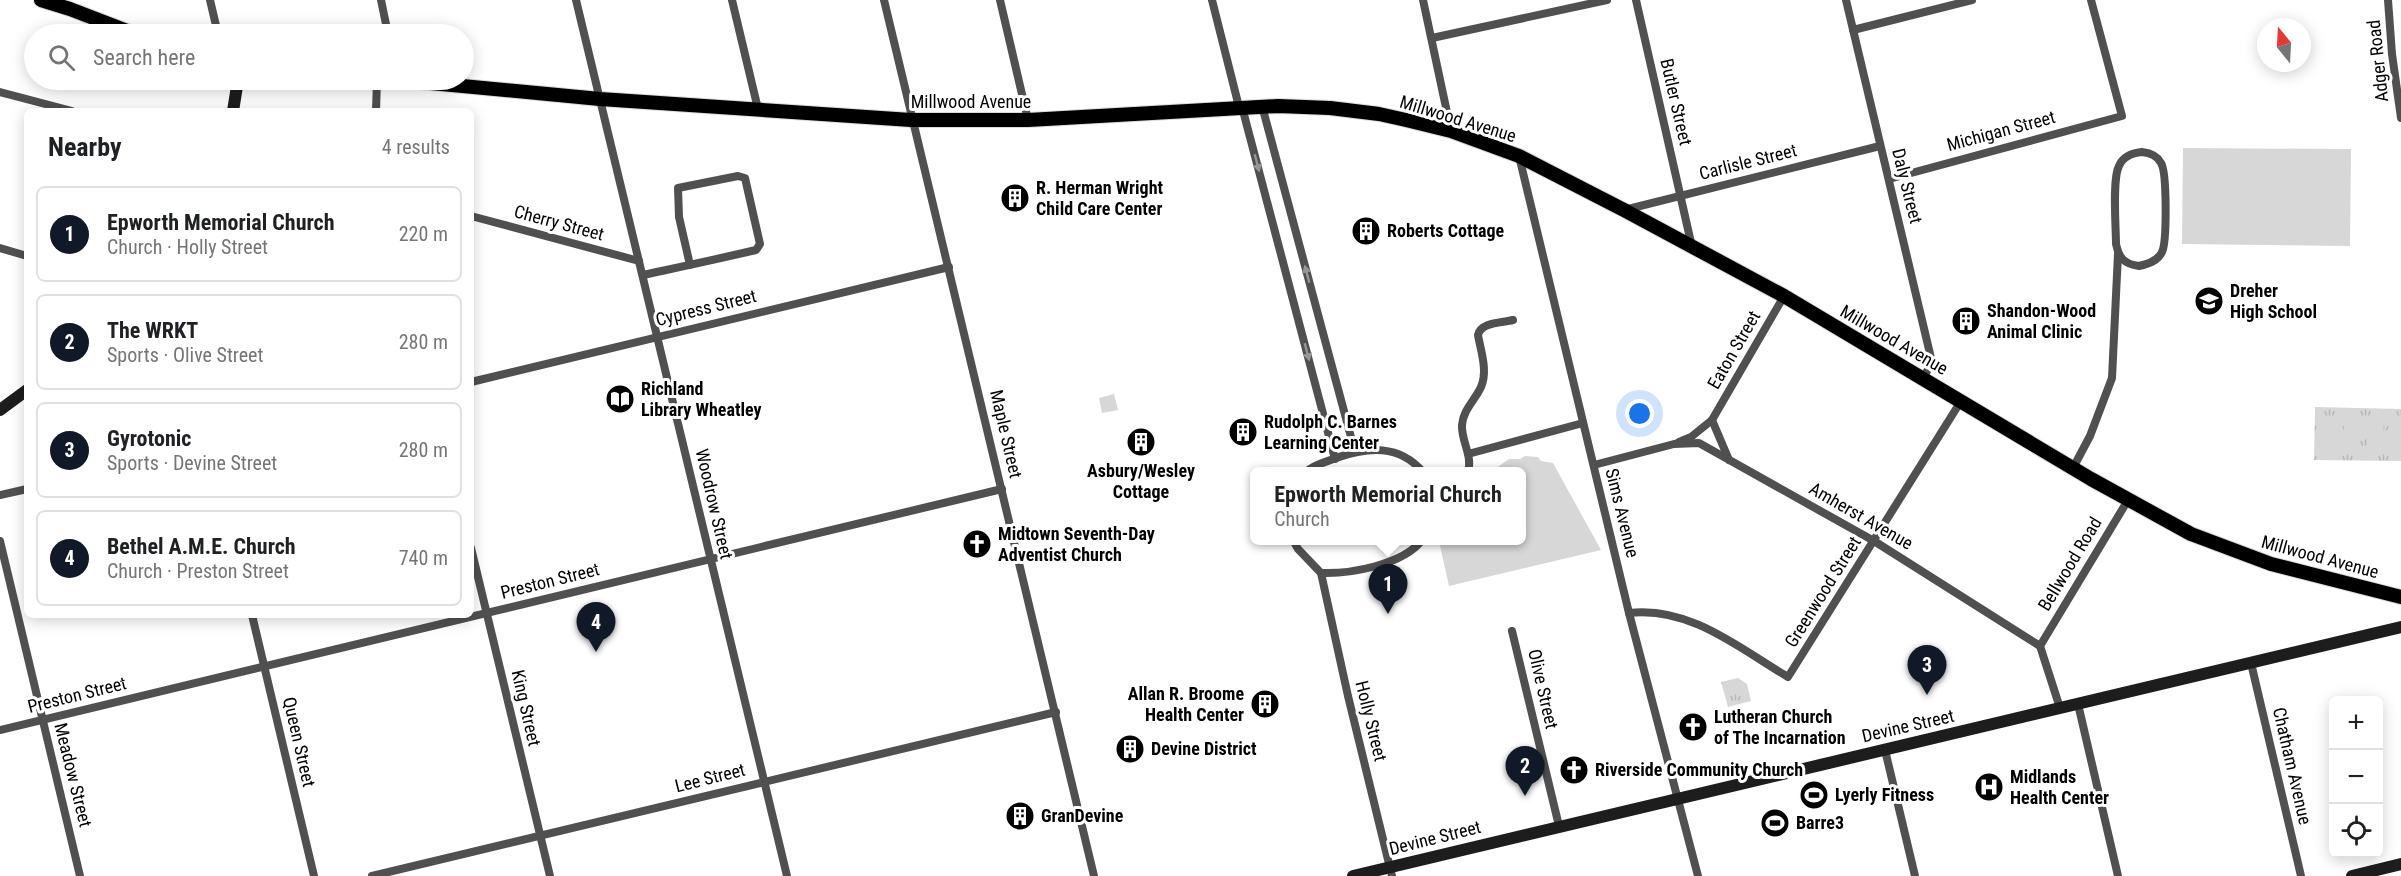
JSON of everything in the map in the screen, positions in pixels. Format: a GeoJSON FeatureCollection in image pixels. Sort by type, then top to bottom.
{"type":"FeatureCollection","features":[{"type":"Feature","properties":{"kind":"main road"},"geometry":{"type":"LineString","coordinates":[[41,0],[109,24]]}},
{"type":"Feature","properties":{"kind":"main road","name":"Millwood Avenue"},"geometry":{"type":"LineString","coordinates":[[474,87],[600,99],[911,120],[1028,120],[1241,107],[1302,106],[1379,114],[1451,131],[1519,156],[1784,296],[2073,468],[2192,534],[2236,552],[2313,576],[2401,597]]}},
{"type":"Feature","properties":{"kind":"main road"},"geometry":{"type":"LineString","coordinates":[[233,108],[236,90]]}},
{"type":"Feature","properties":{"kind":"main road"},"geometry":{"type":"LineString","coordinates":[[0,410],[24,392]]}},
{"type":"Feature","properties":{"kind":"main road","name":"Devine Street"},"geometry":{"type":"LineString","coordinates":[[1353,876],[1391,872],[1559,826],[2401,627]]}},
{"type":"Feature","properties":{"kind":"main road"},"geometry":{"type":"LineString","coordinates":[[2352,876],[2401,864]]}},
{"type":"Feature","properties":{"kind":"street"},"geometry":{"type":"LineString","coordinates":[[210,0],[216,24]]}},
{"type":"Feature","properties":{"kind":"street"},"geometry":{"type":"LineString","coordinates":[[381,0],[386,24]]}},
{"type":"Feature","properties":{"kind":"street","name":"Woodrow Street"},"geometry":{"type":"LineString","coordinates":[[576,0],[787,876]]}},
{"type":"Feature","properties":{"kind":"street"},"geometry":{"type":"LineString","coordinates":[[732,0],[758,109]]}},
{"type":"Feature","properties":{"kind":"street","name":"Maple Street"},"geometry":{"type":"LineString","coordinates":[[884,0],[1094,876]]}},
{"type":"Feature","properties":{"kind":"street"},"geometry":{"type":"LineString","coordinates":[[1000,0],[1028,120]]}},
{"type":"Feature","properties":{"kind":"street"},"geometry":{"type":"LineString","coordinates":[[1212,0],[1335,459]]}},
{"type":"Feature","properties":{"kind":"street"},"geometry":{"type":"LineString","coordinates":[[1423,0],[1451,131]]}},
{"type":"Feature","properties":{"kind":"street"},"geometry":{"type":"LineString","coordinates":[[1432,39],[1607,0]]}},
{"type":"Feature","properties":{"kind":"street","name":"Butler Street"},"geometry":{"type":"LineString","coordinates":[[1636,0],[1692,247]]}},
{"type":"Feature","properties":{"kind":"street","name":"Daly Street"},"geometry":{"type":"LineString","coordinates":[[1846,0],[1931,358],[1930,366],[1923,378]]}},
{"type":"Feature","properties":{"kind":"street"},"geometry":{"type":"LineString","coordinates":[[1853,30],[1972,0]]}},
{"type":"Feature","properties":{"kind":"street","name":"Michigan Street"},"geometry":{"type":"LineString","coordinates":[[1889,178],[2122,116],[2091,0]]}},
{"type":"Feature","properties":{"kind":"street","name":"Adger Road"},"geometry":{"type":"LineString","coordinates":[[2388,0],[2392,54],[2401,118]]}},
{"type":"Feature","properties":{"kind":"street"},"geometry":{"type":"LineString","coordinates":[[376,108],[377,90]]}},
{"type":"Feature","properties":{"kind":"street"},"geometry":{"type":"LineString","coordinates":[[0,92],[61,108]]}},
{"type":"Feature","properties":{"kind":"street"},"geometry":{"type":"LineString","coordinates":[[1263,106],[1355,452]]}},
{"type":"Feature","properties":{"kind":"street","name":"Carlisle Street"},"geometry":{"type":"LineString","coordinates":[[1624,210],[1880,146]]}},
{"type":"Feature","properties":{"kind":"street"},"geometry":{"type":"LineString","coordinates":[[2073,468],[2090,435],[2112,378],[2118,254],[2116,172],[2124,158],[2132,153],[2151,153],[2158,158],[2166,173],[2165,245],[2157,259],[2139,266],[2130,265],[2118,254]]}},
{"type":"Feature","properties":{"kind":"street","name":"Sims Avenue"},"geometry":{"type":"LineString","coordinates":[[1519,156],[1629,613],[1698,876]]}},
{"type":"Feature","properties":{"kind":"street"},"geometry":{"type":"LineString","coordinates":[[643,275],[690,265],[756,250],[760,244],[745,178],[738,176],[678,188],[679,217],[690,265]]}},
{"type":"Feature","properties":{"kind":"street","name":"Cherry Street"},"geometry":{"type":"LineString","coordinates":[[474,217],[639,261]]}},
{"type":"Feature","properties":{"kind":"street"},"geometry":{"type":"LineString","coordinates":[[0,248],[24,255]]}},
{"type":"Feature","properties":{"kind":"street","name":"Cypress Street"},"geometry":{"type":"LineString","coordinates":[[474,381],[949,267]]}},
{"type":"Feature","properties":{"kind":"street","name":"Eaton Street"},"geometry":{"type":"LineString","coordinates":[[1712,420],[1784,296]]}},
{"type":"Feature","properties":{"kind":"street"},"geometry":{"type":"LineString","coordinates":[[1469,467],[1462,427],[1464,414],[1482,386],[1484,365],[1479,331],[1483,327],[1513,320]]}},
{"type":"Feature","properties":{"kind":"street","name":"Greenwood Street"},"geometry":{"type":"LineString","coordinates":[[1629,613],[1653,611],[1671,615],[1714,631],[1788,677],[1961,401]]}},
{"type":"Feature","properties":{"kind":"street"},"geometry":{"type":"LineString","coordinates":[[1674,444],[1691,437],[1712,420],[1729,460]]}},
{"type":"Feature","properties":{"kind":"street"},"geometry":{"type":"LineString","coordinates":[[1468,454],[1583,423]]}},
{"type":"Feature","properties":{"kind":"street","name":"Amherst Avenue"},"geometry":{"type":"LineString","coordinates":[[1594,465],[1674,444],[1699,443],[1874,541],[2040,646]]}},
{"type":"Feature","properties":{"kind":"street"},"geometry":{"type":"LineString","coordinates":[[1311,467],[1355,452],[1376,448],[1390,451],[1415,462],[1419,467]]}},
{"type":"Feature","properties":{"kind":"street","name":"Preston Street"},"geometry":{"type":"LineString","coordinates":[[474,616],[1002,489]]}},
{"type":"Feature","properties":{"kind":"street"},"geometry":{"type":"LineString","coordinates":[[0,495],[24,490]]}},
{"type":"Feature","properties":{"kind":"street","name":"Bellwood Road"},"geometry":{"type":"LineString","coordinates":[[2040,646],[2128,500]]}},
{"type":"Feature","properties":{"kind":"street","name":"Meadow Street"},"geometry":{"type":"LineString","coordinates":[[0,542],[80,876]]}},
{"type":"Feature","properties":{"kind":"street"},"geometry":{"type":"LineString","coordinates":[[1296,545],[1321,573],[1342,574],[1405,556],[1417,545]]}},
{"type":"Feature","properties":{"kind":"street","name":"King Street"},"geometry":{"type":"LineString","coordinates":[[474,561],[550,876]]}},
{"type":"Feature","properties":{"kind":"street","name":"Holly Street"},"geometry":{"type":"LineString","coordinates":[[1321,573],[1347,696],[1391,872]]}},
{"type":"Feature","properties":{"kind":"street","name":"Queen Street"},"geometry":{"type":"LineString","coordinates":[[253,618],[314,876]]}},
{"type":"Feature","properties":{"kind":"street","name":"Preston Street"},"geometry":{"type":"LineString","coordinates":[[0,730],[465,618]]}},
{"type":"Feature","properties":{"kind":"street","name":"Olive Street"},"geometry":{"type":"LineString","coordinates":[[1512,631],[1559,826]]}},
{"type":"Feature","properties":{"kind":"street"},"geometry":{"type":"LineString","coordinates":[[2040,646],[2060,708]]}},
{"type":"Feature","properties":{"kind":"street","name":"Chatham Avenue"},"geometry":{"type":"LineString","coordinates":[[2251,663],[2301,876]]}},
{"type":"Feature","properties":{"kind":"street"},"geometry":{"type":"LineString","coordinates":[[2078,704],[2118,876]]}},
{"type":"Feature","properties":{"kind":"street","name":"Lee Street"},"geometry":{"type":"LineString","coordinates":[[372,876],[1056,712]]}},
{"type":"Feature","properties":{"kind":"street"},"geometry":{"type":"LineString","coordinates":[[1885,750],[1915,876]]}},
{"type":"Feature","properties":{"kind":"green space"},"geometry":{"type":"Polygon","coordinates":[[[2183,148],[2351,149],[2350,246],[2182,244],[2183,148]]]}},
{"type":"Feature","properties":{"kind":"green space"},"geometry":{"type":"Polygon","coordinates":[[[1114,394],[1118,410],[1102,413],[1099,398],[1114,394]]]}},
{"type":"Feature","properties":{"kind":"green space"},"geometry":{"type":"Polygon","coordinates":[[[2315,407],[2401,409],[2401,461],[2314,460],[2315,407]]]}},
{"type":"Feature","properties":{"kind":"green space"},"geometry":{"type":"Polygon","coordinates":[[[2320,416],[2336,416],[2336,451],[2319,451],[2320,416]]]}},
{"type":"Feature","properties":{"kind":"green space"},"geometry":{"type":"Polygon","coordinates":[[[2344,417],[2360,417],[2359,451],[2343,451],[2344,417]]]}},
{"type":"Feature","properties":{"kind":"green space"},"geometry":{"type":"Polygon","coordinates":[[[2368,417],[2384,417],[2383,452],[2367,452],[2368,417]]]}},
{"type":"Feature","properties":{"kind":"green space"},"geometry":{"type":"Polygon","coordinates":[[[2391,418],[2401,418],[2401,452],[2391,452],[2391,418]]]}},
{"type":"Feature","properties":{"kind":"green space"},"geometry":{"type":"Polygon","coordinates":[[[1525,456],[1538,457],[1541,461],[1553,463],[1601,550],[1449,586],[1440,545],[1526,545],[1526,467],[1498,467],[1509,459],[1520,459],[1525,456]]]}},
{"type":"Feature","properties":{"kind":"green space"},"geometry":{"type":"Polygon","coordinates":[[[1738,678],[1747,684],[1751,701],[1728,707],[1721,682],[1738,678]]]}},
{"type":"Feature","properties":{"kind":"place","name":"R. Herman Wright Child Care Center"},"geometry":{"type":"Point","coordinates":[1015,198]}},
{"type":"Feature","properties":{"kind":"place","name":"Roberts Cottage"},"geometry":{"type":"Point","coordinates":[1366,231]}},
{"type":"Feature","properties":{"kind":"place","name":"Dreher High School"},"geometry":{"type":"Point","coordinates":[2209,301]}},
{"type":"Feature","properties":{"kind":"place","name":"Shandon-Wood Animal Clinic"},"geometry":{"type":"Point","coordinates":[1966,321]}},
{"type":"Feature","properties":{"kind":"place","name":"Richland Library Wheatley"},"geometry":{"type":"Point","coordinates":[620,399]}},
{"type":"Feature","properties":{"kind":"place","name":"Rudolph C. Barnes Learning Center"},"geometry":{"type":"Point","coordinates":[1243,432]}},
{"type":"Feature","properties":{"kind":"place","name":"Asbury/Wesley Cottage"},"geometry":{"type":"Point","coordinates":[1141,442]}},
{"type":"Feature","properties":{"kind":"place","name":"Midtown Seventh-Day Adventist Church"},"geometry":{"type":"Point","coordinates":[977,544]}},
{"type":"Feature","properties":{"kind":"place","name":"Epworth Memorial Church"},"geometry":{"type":"Point","coordinates":[1388,614]}},
{"type":"Feature","properties":{"kind":"place","name":"Bethel A.M.E. Church"},"geometry":{"type":"Point","coordinates":[596,652]}},
{"type":"Feature","properties":{"kind":"place","name":"Gyrotonic"},"geometry":{"type":"Point","coordinates":[1927,695]}},
{"type":"Feature","properties":{"kind":"place","name":"Allan R. Broome Health Center"},"geometry":{"type":"Point","coordinates":[1265,704]}},
{"type":"Feature","properties":{"kind":"place","name":"Lutheran Church of The Incarnation"},"geometry":{"type":"Point","coordinates":[1693,727]}},
{"type":"Feature","properties":{"kind":"place","name":"Devine District"},"geometry":{"type":"Point","coordinates":[1130,749]}},
{"type":"Feature","properties":{"kind":"place","name":"Riverside Community Church"},"geometry":{"type":"Point","coordinates":[1574,770]}},
{"type":"Feature","properties":{"kind":"place","name":"Midlands Health Center"},"geometry":{"type":"Point","coordinates":[1989,787]}},
{"type":"Feature","properties":{"kind":"place","name":"Lyerly Fitness"},"geometry":{"type":"Point","coordinates":[1814,795]}},
{"type":"Feature","properties":{"kind":"place","name":"The WRKT"},"geometry":{"type":"Point","coordinates":[1525,796]}},
{"type":"Feature","properties":{"kind":"place","name":"GranDevine"},"geometry":{"type":"Point","coordinates":[1020,816]}},
{"type":"Feature","properties":{"kind":"place","name":"Barre3"},"geometry":{"type":"Point","coordinates":[1775,823]}}]}
